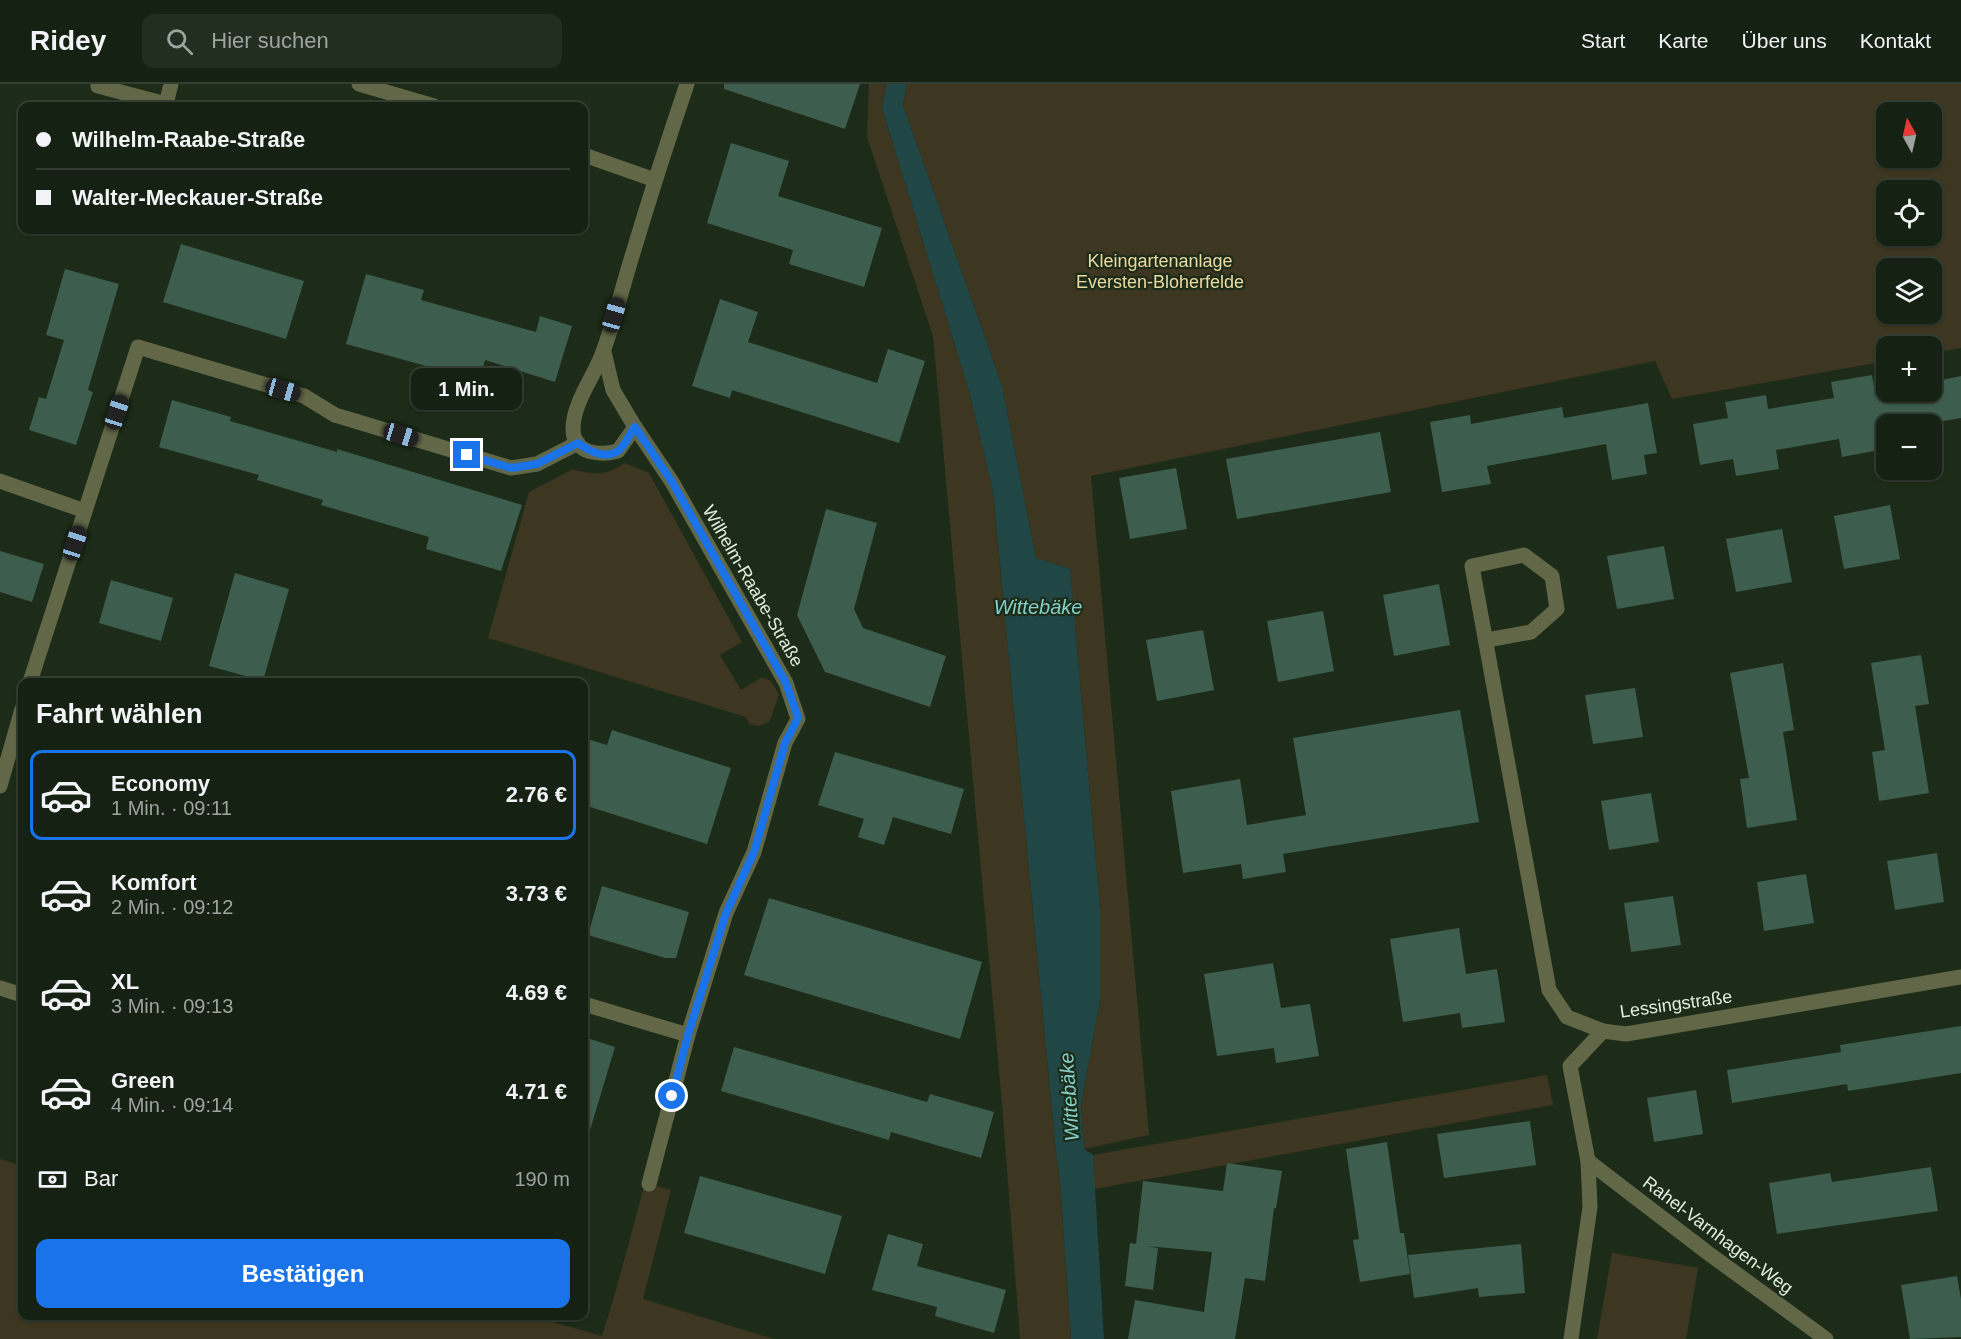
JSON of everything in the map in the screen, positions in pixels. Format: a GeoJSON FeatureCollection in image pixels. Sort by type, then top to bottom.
{"type":"FeatureCollection","features":[{"type":"Feature","properties":{"kind":"street"},"geometry":{"type":"LineString","coordinates":[[99,84],[98,86],[158,102]]}},
{"type":"Feature","properties":{"kind":"street"},"geometry":{"type":"LineString","coordinates":[[166,102],[171,84]]}},
{"type":"Feature","properties":{"kind":"street"},"geometry":{"type":"LineString","coordinates":[[359,84],[420,102]]}},
{"type":"Feature","properties":{"kind":"street","name":"Wilhelm-Raabe-Straße"},"geometry":{"type":"LineString","coordinates":[[578,443],[573,431],[576,411],[604,352],[655,180],[687,84]]}},
{"type":"Feature","properties":{"kind":"street"},"geometry":{"type":"LineString","coordinates":[[588,156],[655,180]]}},
{"type":"Feature","properties":{"kind":"street"},"geometry":{"type":"LineString","coordinates":[[31,678],[138,346],[304,396],[335,415],[511,468],[537,464],[578,443],[591,453],[605,454],[618,451],[635,427]]}},
{"type":"Feature","properties":{"kind":"street","name":"Wilhelm-Raabe-Straße"},"geometry":{"type":"LineString","coordinates":[[604,352],[613,390],[672,482],[780,674],[798,718],[785,743],[754,852],[726,913],[688,1035],[649,1184]]}},
{"type":"Feature","properties":{"kind":"street"},"geometry":{"type":"LineString","coordinates":[[0,481],[85,511]]}},
{"type":"Feature","properties":{"kind":"street","name":"Lessingstraße"},"geometry":{"type":"LineString","coordinates":[[1487,640],[1531,632],[1557,609],[1552,576],[1524,555],[1472,566],[1549,990],[1567,1017],[1603,1031],[1626,1034],[1961,977]]}},
{"type":"Feature","properties":{"kind":"street"},"geometry":{"type":"LineString","coordinates":[[0,786],[18,723]]}},
{"type":"Feature","properties":{"kind":"street"},"geometry":{"type":"LineString","coordinates":[[0,988],[18,994]]}},
{"type":"Feature","properties":{"kind":"street"},"geometry":{"type":"LineString","coordinates":[[588,1005],[688,1035]]}},
{"type":"Feature","properties":{"kind":"street"},"geometry":{"type":"LineString","coordinates":[[1571,1339],[1590,1207],[1588,1161],[1570,1066],[1603,1031]]}},
{"type":"Feature","properties":{"kind":"street","name":"Rahel-Varnhagen-Weg"},"geometry":{"type":"LineString","coordinates":[[1588,1161],[1708,1253],[1826,1339]]}},
{"type":"Feature","properties":{"kind":"green space"},"geometry":{"type":"Polygon","coordinates":[[[869,84],[887,84],[882,108],[969,391],[993,491],[1060,1180],[1071,1339],[1020,1339],[1002,1104],[933,336],[867,137],[869,84]]]}},
{"type":"Feature","properties":{"kind":"green space","name":"Kleingartenanlage Eversten-Bloherfelde"},"geometry":{"type":"Polygon","coordinates":[[[907,84],[1961,84],[1961,348],[1942,351],[1942,336],[1876,336],[1876,363],[1672,399],[1655,361],[1091,476],[1149,1135],[1084,1149],[1081,1105],[1100,1000],[1100,909],[1070,569],[1036,558],[1002,386],[903,105],[907,84]]]}},
{"type":"Feature","properties":{"kind":"green space"},"geometry":{"type":"Polygon","coordinates":[[[625,463],[649,473],[742,642],[720,655],[741,690],[762,677],[771,681],[779,694],[770,721],[759,726],[749,724],[746,717],[488,638],[529,492],[573,469],[600,473],[625,463]]]}},
{"type":"Feature","properties":{"kind":"green space"},"geometry":{"type":"Polygon","coordinates":[[[1547,1075],[1553,1105],[1094,1189],[1093,1155],[1547,1075]]]}},
{"type":"Feature","properties":{"kind":"green space"},"geometry":{"type":"Polygon","coordinates":[[[0,1159],[18,1165],[18,1320],[546,1320],[602,1336],[645,1183],[671,1190],[643,1299],[774,1339],[0,1339],[0,1159]]]}},
{"type":"Feature","properties":{"kind":"green space"},"geometry":{"type":"Polygon","coordinates":[[[1612,1253],[1698,1268],[1686,1339],[1597,1339],[1612,1253]]]}},
{"type":"Feature","properties":{"kind":"water","name":"Wittebäke"},"geometry":{"type":"Polygon","coordinates":[[[887,84],[907,84],[903,105],[1002,386],[1036,558],[1070,569],[1100,909],[1100,1000],[1081,1105],[1084,1149],[1093,1155],[1104,1339],[1071,1339],[1060,1180],[993,491],[969,391],[882,108],[887,84]]]}},
{"type":"Feature","properties":{"kind":"building"},"geometry":{"type":"Polygon","coordinates":[[[724,84],[860,84],[845,129],[724,89],[724,84]]]}},
{"type":"Feature","properties":{"kind":"building"},"geometry":{"type":"Polygon","coordinates":[[[731,143],[789,161],[778,196],[882,228],[864,287],[789,264],[793,250],[707,223],[731,143]]]}},
{"type":"Feature","properties":{"kind":"building"},"geometry":{"type":"Polygon","coordinates":[[[181,244],[304,281],[286,339],[163,302],[181,244]]]}},
{"type":"Feature","properties":{"kind":"building"},"geometry":{"type":"Polygon","coordinates":[[[65,269],[119,284],[88,390],[93,392],[76,445],[29,430],[39,397],[46,399],[64,340],[46,335],[65,269]]]}},
{"type":"Feature","properties":{"kind":"building"},"geometry":{"type":"Polygon","coordinates":[[[366,274],[424,290],[421,300],[536,332],[540,316],[572,326],[555,382],[485,360],[476,393],[427,379],[430,367],[346,344],[366,274]]]}},
{"type":"Feature","properties":{"kind":"building"},"geometry":{"type":"Polygon","coordinates":[[[720,299],[758,312],[748,342],[877,383],[888,349],[925,361],[899,443],[732,390],[730,398],[692,386],[720,299]]]}},
{"type":"Feature","properties":{"kind":"building"},"geometry":{"type":"Polygon","coordinates":[[[1872,375],[1876,402],[1942,402],[1942,380],[1961,376],[1961,418],[1942,421],[1942,414],[1876,414],[1876,451],[1842,457],[1839,439],[1776,450],[1779,469],[1736,476],[1733,459],[1700,465],[1693,424],[1728,418],[1725,402],[1766,395],[1768,409],[1834,398],[1831,382],[1872,375]]]}},
{"type":"Feature","properties":{"kind":"building"},"geometry":{"type":"Polygon","coordinates":[[[172,400],[231,417],[230,421],[337,452],[337,449],[522,505],[501,571],[426,549],[429,537],[321,505],[323,500],[257,480],[259,475],[159,447],[172,400]]]}},
{"type":"Feature","properties":{"kind":"building"},"geometry":{"type":"Polygon","coordinates":[[[1648,403],[1657,453],[1644,455],[1647,474],[1612,480],[1606,444],[1487,466],[1491,484],[1442,492],[1430,422],[1470,415],[1471,424],[1562,407],[1564,418],[1648,403]]]}},
{"type":"Feature","properties":{"kind":"building"},"geometry":{"type":"Polygon","coordinates":[[[1380,432],[1391,492],[1237,519],[1226,459],[1380,432]]]}},
{"type":"Feature","properties":{"kind":"building"},"geometry":{"type":"Polygon","coordinates":[[[1176,468],[1187,529],[1130,539],[1119,478],[1176,468]]]}},
{"type":"Feature","properties":{"kind":"building"},"geometry":{"type":"Polygon","coordinates":[[[1890,505],[1900,559],[1844,569],[1834,516],[1890,505]]]}},
{"type":"Feature","properties":{"kind":"building"},"geometry":{"type":"Polygon","coordinates":[[[826,509],[877,523],[854,609],[863,628],[946,656],[930,707],[825,672],[797,615],[826,509]]]}},
{"type":"Feature","properties":{"kind":"building"},"geometry":{"type":"Polygon","coordinates":[[[1782,529],[1792,582],[1736,592],[1726,539],[1782,529]]]}},
{"type":"Feature","properties":{"kind":"building"},"geometry":{"type":"Polygon","coordinates":[[[1664,546],[1674,599],[1617,609],[1607,556],[1664,546]]]}},
{"type":"Feature","properties":{"kind":"building"},"geometry":{"type":"Polygon","coordinates":[[[0,551],[44,564],[32,602],[0,592],[0,551]]]}},
{"type":"Feature","properties":{"kind":"building"},"geometry":{"type":"Polygon","coordinates":[[[235,573],[289,589],[264,678],[252,678],[209,666],[235,573]]]}},
{"type":"Feature","properties":{"kind":"building"},"geometry":{"type":"Polygon","coordinates":[[[111,580],[173,598],[161,641],[99,623],[111,580]]]}},
{"type":"Feature","properties":{"kind":"building"},"geometry":{"type":"Polygon","coordinates":[[[1439,584],[1450,645],[1394,656],[1383,595],[1439,584]]]}},
{"type":"Feature","properties":{"kind":"building"},"geometry":{"type":"Polygon","coordinates":[[[1323,611],[1334,671],[1278,682],[1267,621],[1323,611]]]}},
{"type":"Feature","properties":{"kind":"building"},"geometry":{"type":"Polygon","coordinates":[[[1203,630],[1214,690],[1157,701],[1146,640],[1203,630]]]}},
{"type":"Feature","properties":{"kind":"building"},"geometry":{"type":"Polygon","coordinates":[[[1921,655],[1929,704],[1915,706],[1929,793],[1879,801],[1872,752],[1885,750],[1871,663],[1921,655]]]}},
{"type":"Feature","properties":{"kind":"building"},"geometry":{"type":"Polygon","coordinates":[[[1783,663],[1794,730],[1783,732],[1797,820],[1747,828],[1740,779],[1749,778],[1730,673],[1783,663]]]}},
{"type":"Feature","properties":{"kind":"building"},"geometry":{"type":"Polygon","coordinates":[[[1635,688],[1643,737],[1593,744],[1585,695],[1635,688]]]}},
{"type":"Feature","properties":{"kind":"building"},"geometry":{"type":"Polygon","coordinates":[[[1460,710],[1479,822],[1283,854],[1286,872],[1243,879],[1241,864],[1183,873],[1171,791],[1240,779],[1247,825],[1306,815],[1293,738],[1460,710]]]}},
{"type":"Feature","properties":{"kind":"building"},"geometry":{"type":"Polygon","coordinates":[[[612,730],[731,768],[707,844],[588,806],[588,739],[607,745],[612,730]]]}},
{"type":"Feature","properties":{"kind":"building"},"geometry":{"type":"Polygon","coordinates":[[[835,752],[964,789],[951,834],[893,817],[884,845],[858,837],[864,819],[818,805],[835,752]]]}},
{"type":"Feature","properties":{"kind":"building"},"geometry":{"type":"Polygon","coordinates":[[[1651,793],[1659,842],[1609,850],[1601,801],[1651,793]]]}},
{"type":"Feature","properties":{"kind":"building"},"geometry":{"type":"Polygon","coordinates":[[[1937,853],[1944,902],[1895,910],[1887,861],[1937,853]]]}},
{"type":"Feature","properties":{"kind":"building"},"geometry":{"type":"Polygon","coordinates":[[[1806,874],[1814,923],[1764,931],[1757,882],[1806,874]]]}},
{"type":"Feature","properties":{"kind":"building"},"geometry":{"type":"Polygon","coordinates":[[[602,886],[689,912],[676,958],[665,958],[588,935],[602,886]]]}},
{"type":"Feature","properties":{"kind":"building"},"geometry":{"type":"Polygon","coordinates":[[[1673,896],[1681,945],[1631,952],[1624,903],[1673,896]]]}},
{"type":"Feature","properties":{"kind":"building"},"geometry":{"type":"Polygon","coordinates":[[[769,898],[982,962],[960,1039],[744,975],[769,898]]]}},
{"type":"Feature","properties":{"kind":"building"},"geometry":{"type":"Polygon","coordinates":[[[1459,928],[1466,974],[1497,969],[1505,1022],[1462,1028],[1460,1013],[1403,1022],[1390,939],[1459,928]]]}},
{"type":"Feature","properties":{"kind":"building"},"geometry":{"type":"Polygon","coordinates":[[[1273,963],[1281,1008],[1310,1004],[1319,1056],[1276,1063],[1274,1048],[1217,1056],[1204,974],[1273,963]]]}},
{"type":"Feature","properties":{"kind":"building"},"geometry":{"type":"Polygon","coordinates":[[[1961,1026],[1961,1073],[1848,1091],[1847,1084],[1732,1103],[1727,1070],[1841,1052],[1840,1045],[1961,1026]]]}},
{"type":"Feature","properties":{"kind":"building"},"geometry":{"type":"Polygon","coordinates":[[[588,1038],[615,1047],[590,1130],[588,1130],[588,1038]]]}},
{"type":"Feature","properties":{"kind":"building"},"geometry":{"type":"Polygon","coordinates":[[[734,1047],[927,1102],[930,1094],[994,1112],[981,1158],[891,1132],[889,1140],[721,1091],[734,1047]]]}},
{"type":"Feature","properties":{"kind":"building"},"geometry":{"type":"Polygon","coordinates":[[[1696,1090],[1703,1134],[1654,1142],[1647,1098],[1696,1090]]]}},
{"type":"Feature","properties":{"kind":"building"},"geometry":{"type":"Polygon","coordinates":[[[1530,1121],[1536,1165],[1444,1178],[1437,1134],[1530,1121]]]}},
{"type":"Feature","properties":{"kind":"building"},"geometry":{"type":"Polygon","coordinates":[[[1387,1142],[1400,1233],[1404,1233],[1410,1274],[1360,1282],[1353,1240],[1359,1239],[1346,1149],[1387,1142]]]}},
{"type":"Feature","properties":{"kind":"building"},"geometry":{"type":"Polygon","coordinates":[[[1227,1163],[1282,1171],[1276,1208],[1274,1208],[1265,1281],[1245,1278],[1235,1339],[1128,1339],[1135,1300],[1204,1312],[1212,1252],[1146,1246],[1158,1248],[1153,1290],[1125,1286],[1130,1243],[1136,1244],[1143,1181],[1223,1191],[1227,1163]]]}},
{"type":"Feature","properties":{"kind":"building"},"geometry":{"type":"Polygon","coordinates":[[[1931,1167],[1938,1211],[1777,1234],[1769,1183],[1830,1173],[1832,1182],[1931,1167]]]}},
{"type":"Feature","properties":{"kind":"building"},"geometry":{"type":"Polygon","coordinates":[[[700,1176],[842,1216],[825,1274],[684,1233],[700,1176]]]}},
{"type":"Feature","properties":{"kind":"building"},"geometry":{"type":"Polygon","coordinates":[[[888,1234],[923,1244],[917,1266],[1006,1290],[994,1333],[935,1316],[937,1307],[872,1290],[888,1234]]]}},
{"type":"Feature","properties":{"kind":"building"},"geometry":{"type":"Polygon","coordinates":[[[1521,1244],[1525,1293],[1479,1297],[1478,1288],[1414,1298],[1408,1255],[1521,1244]]]}},
{"type":"Feature","properties":{"kind":"building"},"geometry":{"type":"Polygon","coordinates":[[[1957,1276],[1961,1299],[1961,1337],[1910,1339],[1901,1285],[1957,1276]]]}},
{"type":"Feature","properties":{"kind":"route"},"geometry":{"type":"LineString","coordinates":[[467,455],[511,468],[537,464],[578,443],[591,453],[605,454],[618,451],[635,427],[672,482],[786,683],[798,718],[785,743],[754,852],[726,913],[688,1035],[672,1096]]}}]}
